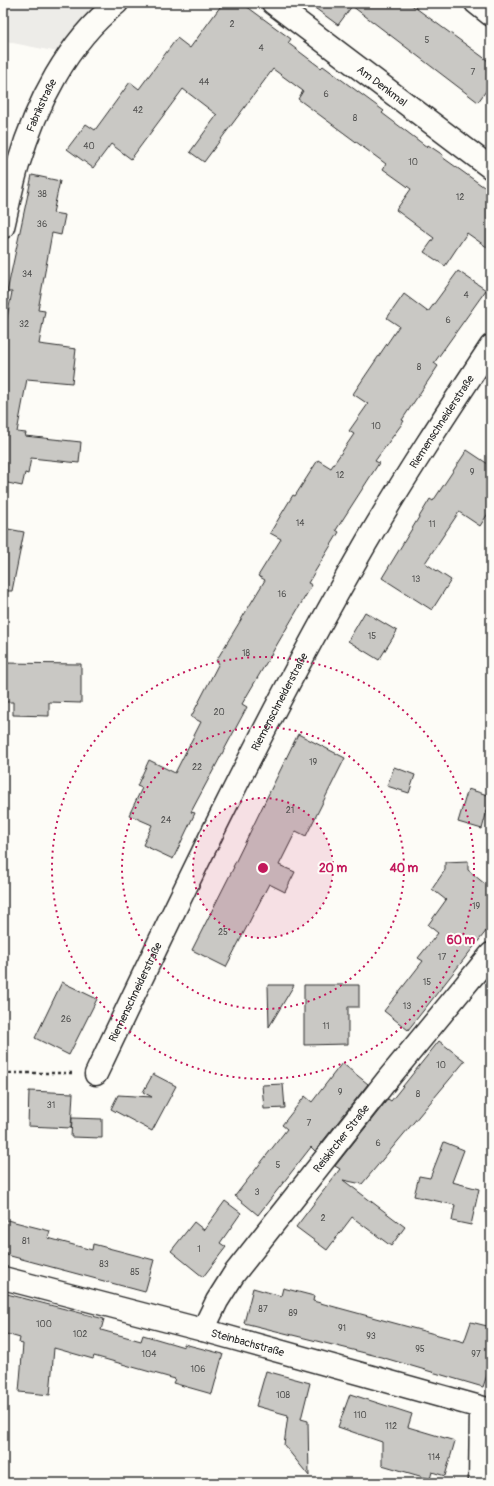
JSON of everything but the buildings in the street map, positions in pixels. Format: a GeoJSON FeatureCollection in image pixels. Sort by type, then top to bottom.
{"type":"FeatureCollection","features":[{"type":"Feature","properties":{"kind":"street","name":"Fabrikstraße"},"geometry":{"type":"LineString","coordinates":[[3,227],[18,166],[33,121],[66,59],[80,39],[117,3]]}},
{"type":"Feature","properties":{"kind":"street","name":"Am Denkmal"},"geometry":{"type":"LineString","coordinates":[[273,3],[491,168]]}},
{"type":"Feature","properties":{"kind":"street"},"geometry":{"type":"LineString","coordinates":[[476,3],[491,14]]}},
{"type":"Feature","properties":{"kind":"street","name":"Riemenschneiderstraße"},"geometry":{"type":"LineString","coordinates":[[96,1074],[271,717],[366,543],[426,445],[491,346]]}},
{"type":"Feature","properties":{"kind":"street","name":"Reiskircher Straße"},"geometry":{"type":"LineString","coordinates":[[203,1330],[217,1301],[234,1274],[387,1080],[491,954]]}},
{"type":"Feature","properties":{"kind":"street","name":"Steinbachstraße"},"geometry":{"type":"LineString","coordinates":[[3,1278],[203,1330],[486,1409]]}},
{"type":"Feature","properties":{"kind":"street"},"geometry":{"type":"LineString","coordinates":[[480,1483],[486,1409]]}},
{"type":"Feature","properties":{"kind":"path"},"geometry":{"type":"LineString","coordinates":[[3,1073],[96,1074]]}},
{"type":"Feature","properties":{"kind":"shaded area"},"geometry":{"type":"Polygon","coordinates":[[[3,3],[100,3],[74,30],[58,52],[3,41],[3,3]]]}}]}
